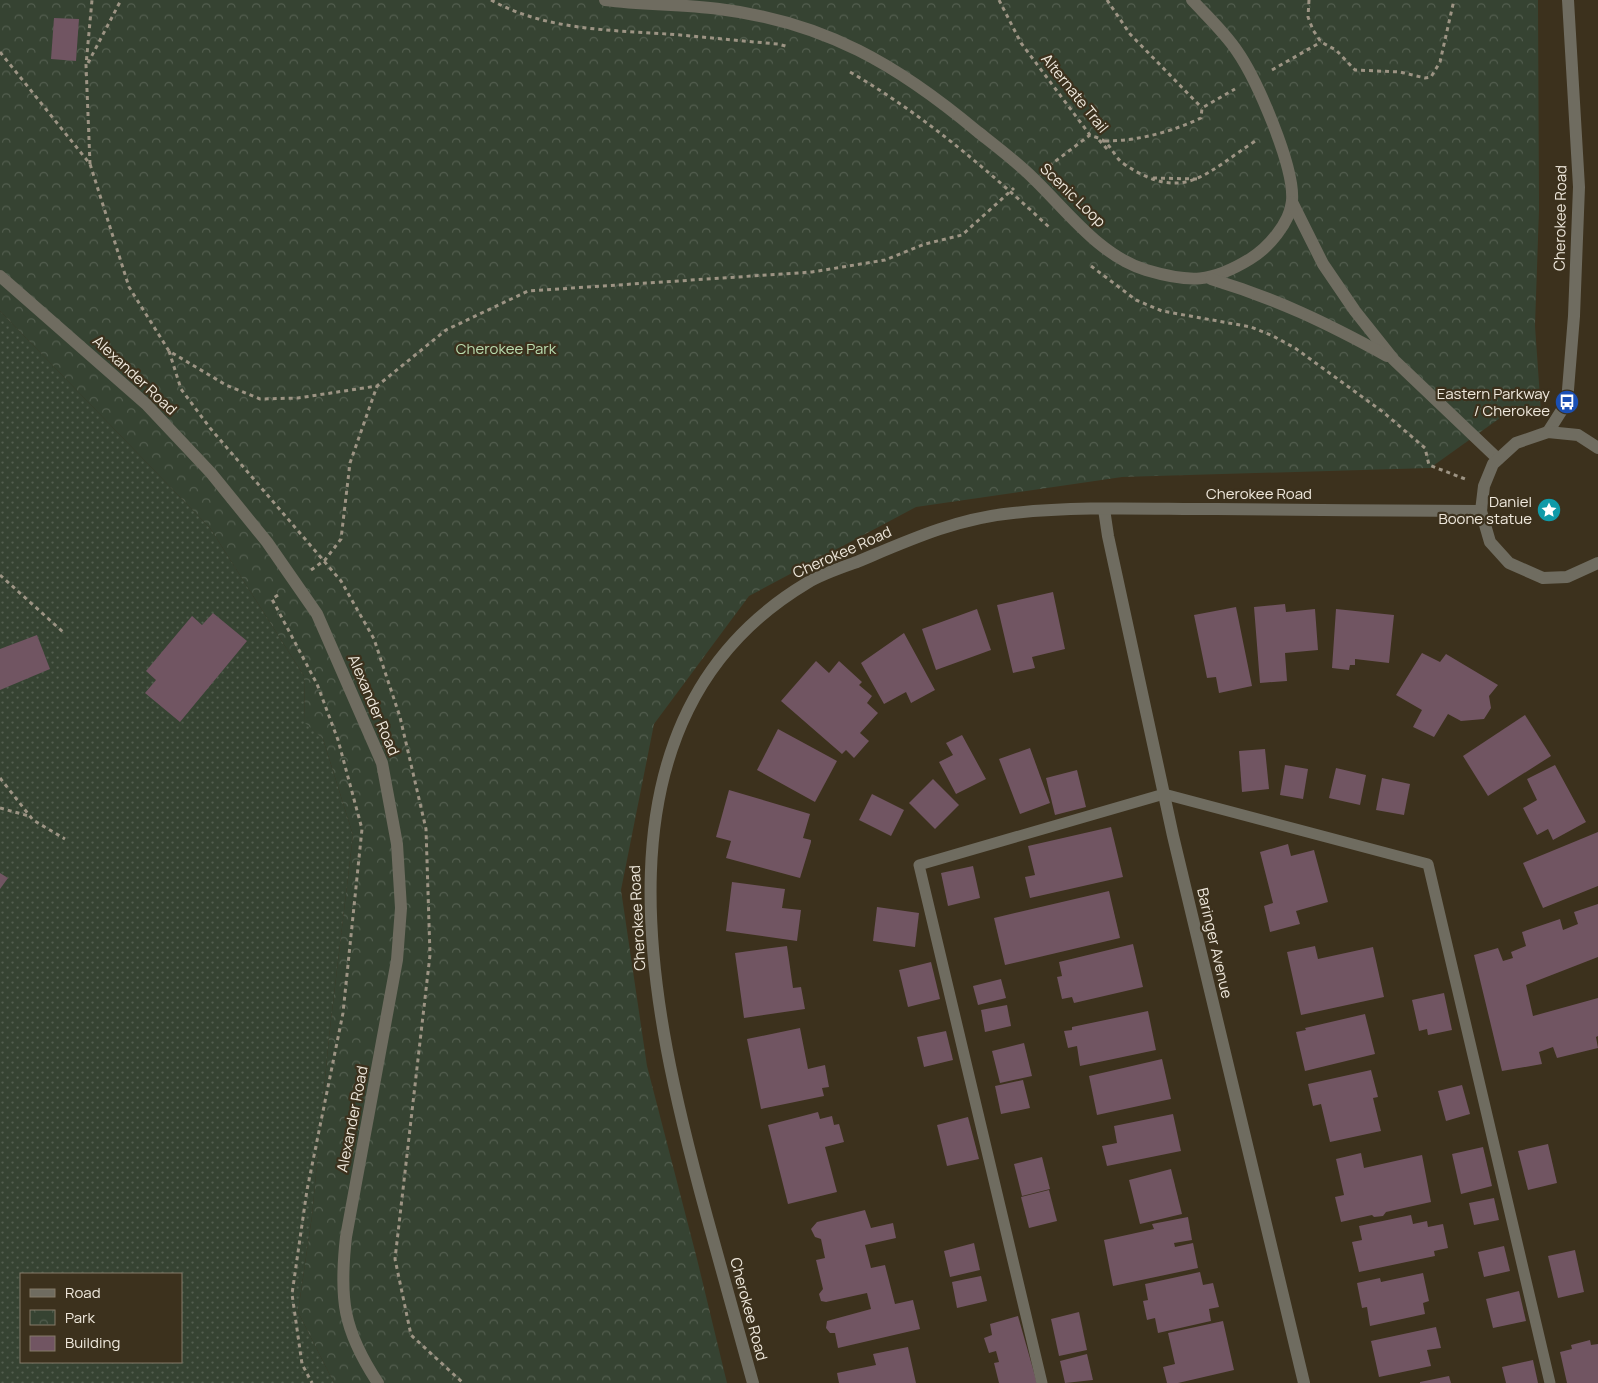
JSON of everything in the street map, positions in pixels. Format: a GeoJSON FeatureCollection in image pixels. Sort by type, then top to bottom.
{"type":"FeatureCollection","features":[{"type":"Feature","properties":{"kind":"street","name":"Scenic Loop"},"geometry":{"type":"LineString","coordinates":[[605,0],[732,11],[790,23],[850,45],[887,64],[951,110],[1032,177],[1088,234],[1118,257],[1138,267],[1176,278],[1211,278],[1232,270],[1260,251],[1284,224],[1292,202],[1288,174],[1256,80],[1236,48],[1192,0]]}},
{"type":"Feature","properties":{"kind":"street","name":"Cherokee Road"},"geometry":{"type":"LineString","coordinates":[[1548,432],[1567,402],[1574,316],[1579,186],[1568,0]]}},
{"type":"Feature","properties":{"kind":"street"},"geometry":{"type":"LineString","coordinates":[[1292,202],[1328,272],[1394,360],[1498,459]]}},
{"type":"Feature","properties":{"kind":"street","name":"Alexander Road"},"geometry":{"type":"LineString","coordinates":[[0,276],[146,404],[211,473],[267,542],[317,614],[382,763],[398,844],[401,908],[397,960],[346,1237],[342,1268],[343,1303],[353,1341],[378,1383]]}},
{"type":"Feature","properties":{"kind":"street"},"geometry":{"type":"LineString","coordinates":[[1211,278],[1261,295],[1319,319],[1394,360]]}},
{"type":"Feature","properties":{"kind":"street"},"geometry":{"type":"LineString","coordinates":[[1597,567],[1567,577],[1543,578],[1510,563],[1490,542],[1481,511],[1484,486],[1493,464],[1516,442],[1548,432],[1578,435],[1598,448]]}},
{"type":"Feature","properties":{"kind":"street","name":"Cherokee Road"},"geometry":{"type":"LineString","coordinates":[[753,1383],[693,1165],[669,1065],[653,954],[649,889],[656,810],[665,771],[677,733],[692,700],[711,669],[746,628],[777,602],[810,581],[938,528],[1010,513],[1104,509],[1481,511]]}},
{"type":"Feature","properties":{"kind":"street","name":"Baringer Avenue"},"geometry":{"type":"LineString","coordinates":[[1104,509],[1108,536],[1164,794],[1304,1383]]}},
{"type":"Feature","properties":{"kind":"lane"},"geometry":{"type":"LineString","coordinates":[[1042,1383],[919,864],[1164,794],[1428,864],[1550,1383]]}},
{"type":"Feature","properties":{"kind":"path"},"geometry":{"type":"LineString","coordinates":[[92,0],[86,66],[90,164],[129,287],[169,351],[181,389],[210,428],[325,560],[341,539],[350,463],[377,386]]}},
{"type":"Feature","properties":{"kind":"path"},"geometry":{"type":"LineString","coordinates":[[86,66],[121,0]]}},
{"type":"Feature","properties":{"kind":"path"},"geometry":{"type":"LineString","coordinates":[[491,0],[514,11],[551,23],[590,29],[778,44],[795,49]]}},
{"type":"Feature","properties":{"kind":"path","name":"Alternate Trail"},"geometry":{"type":"LineString","coordinates":[[999,0],[1021,44],[1074,115],[1116,158]]}},
{"type":"Feature","properties":{"kind":"path"},"geometry":{"type":"LineString","coordinates":[[1074,115],[1090,135],[1104,141],[1155,135],[1181,128],[1201,118],[1202,108],[1130,34],[1107,0]]}},
{"type":"Feature","properties":{"kind":"path"},"geometry":{"type":"LineString","coordinates":[[1309,0],[1308,17],[1313,30],[1321,42],[1336,50],[1355,70],[1400,72],[1425,78],[1432,77],[1440,62],[1454,0]]}},
{"type":"Feature","properties":{"kind":"path"},"geometry":{"type":"LineString","coordinates":[[1256,80],[1321,42]]}},
{"type":"Feature","properties":{"kind":"path"},"geometry":{"type":"LineString","coordinates":[[0,52],[90,164]]}},
{"type":"Feature","properties":{"kind":"path"},"geometry":{"type":"LineString","coordinates":[[847,71],[910,109],[954,143],[1056,235]]}},
{"type":"Feature","properties":{"kind":"path"},"geometry":{"type":"LineString","coordinates":[[1202,108],[1216,100]]}},
{"type":"Feature","properties":{"kind":"path"},"geometry":{"type":"LineString","coordinates":[[1054,163],[1090,135]]}},
{"type":"Feature","properties":{"kind":"path"},"geometry":{"type":"LineString","coordinates":[[1104,141],[1116,158],[1148,178],[1170,183],[1200,179],[1262,136]]}},
{"type":"Feature","properties":{"kind":"path"},"geometry":{"type":"LineString","coordinates":[[169,351],[226,385],[260,399],[298,398],[377,386],[446,330],[528,291],[812,272],[885,260],[925,244],[962,235],[1015,187]]}},
{"type":"Feature","properties":{"kind":"path"},"geometry":{"type":"LineString","coordinates":[[1084,261],[1125,293],[1162,311],[1229,322],[1273,336],[1338,378],[1383,412],[1425,448],[1429,465],[1484,486]]}},
{"type":"Feature","properties":{"kind":"path"},"geometry":{"type":"LineString","coordinates":[[0,575],[63,632]]}},
{"type":"Feature","properties":{"kind":"path"},"geometry":{"type":"LineString","coordinates":[[272,599],[317,684],[338,740],[362,829],[343,1013],[307,1190],[292,1294],[302,1364],[312,1383]]}},
{"type":"Feature","properties":{"kind":"path"},"geometry":{"type":"LineString","coordinates":[[0,778],[29,816]]}},
{"type":"Feature","properties":{"kind":"path"},"geometry":{"type":"LineString","coordinates":[[0,808],[29,816],[65,839]]}},
{"type":"Feature","properties":{"kind":"green space","name":"Cherokee Park"},"geometry":{"type":"Polygon","coordinates":[[[0,0],[1538,0],[1539,210],[1535,326],[1541,412],[1507,413],[1430,468],[1122,477],[916,507],[749,596],[654,724],[621,890],[647,1066],[727,1383],[334,1383],[298,1312],[312,1216],[329,1037],[353,835],[323,739],[305,723],[304,676],[210,528],[0,311],[0,0]]]}},
{"type":"Feature","properties":{"kind":"green space"},"geometry":{"type":"Polygon","coordinates":[[[0,311],[210,528],[304,676],[305,722],[323,739],[353,835],[329,1037],[312,1216],[298,1312],[334,1383],[0,1383],[0,311]]]}},
{"type":"Feature","properties":{"kind":"building"},"geometry":{"type":"Polygon","coordinates":[[[54,18],[79,19],[76,61],[51,59],[54,18]]]}},
{"type":"Feature","properties":{"kind":"building"},"geometry":{"type":"Polygon","coordinates":[[[1053,592],[1065,649],[1032,657],[1035,668],[1013,673],[997,605],[1053,592]]]}},
{"type":"Feature","properties":{"kind":"building"},"geometry":{"type":"Polygon","coordinates":[[[1285,604],[1286,612],[1315,609],[1318,650],[1285,653],[1287,681],[1260,683],[1254,607],[1285,604]]]}},
{"type":"Feature","properties":{"kind":"building"},"geometry":{"type":"Polygon","coordinates":[[[1236,607],[1252,686],[1219,693],[1216,677],[1207,678],[1194,615],[1236,607]]]}},
{"type":"Feature","properties":{"kind":"building"},"geometry":{"type":"Polygon","coordinates":[[[977,609],[991,650],[936,670],[922,629],[977,609]]]}},
{"type":"Feature","properties":{"kind":"building"},"geometry":{"type":"Polygon","coordinates":[[[1336,609],[1394,615],[1389,663],[1355,659],[1355,665],[1350,665],[1349,670],[1332,668],[1336,609]]]}},
{"type":"Feature","properties":{"kind":"building"},"geometry":{"type":"Polygon","coordinates":[[[213,613],[247,641],[180,722],[145,693],[156,680],[146,671],[192,616],[202,625],[213,613]]]}},
{"type":"Feature","properties":{"kind":"building"},"geometry":{"type":"Polygon","coordinates":[[[904,633],[935,690],[911,703],[906,692],[884,704],[861,663],[904,633]]]}},
{"type":"Feature","properties":{"kind":"building"},"geometry":{"type":"Polygon","coordinates":[[[37,635],[50,669],[0,690],[0,649],[37,635]]]}},
{"type":"Feature","properties":{"kind":"building"},"geometry":{"type":"Polygon","coordinates":[[[1422,653],[1440,662],[1446,654],[1498,685],[1489,696],[1491,708],[1484,719],[1461,721],[1448,714],[1434,737],[1413,727],[1422,710],[1396,695],[1422,653]]]}},
{"type":"Feature","properties":{"kind":"building"},"geometry":{"type":"Polygon","coordinates":[[[816,661],[829,673],[839,661],[862,682],[859,685],[872,696],[867,703],[878,713],[860,733],[869,741],[854,758],[846,750],[842,754],[781,701],[816,661]]]}},
{"type":"Feature","properties":{"kind":"building"},"geometry":{"type":"Polygon","coordinates":[[[1525,715],[1551,756],[1488,796],[1463,756],[1525,715]]]}},
{"type":"Feature","properties":{"kind":"building"},"geometry":{"type":"Polygon","coordinates":[[[778,729],[837,761],[815,802],[757,770],[778,729]]]}},
{"type":"Feature","properties":{"kind":"building"},"geometry":{"type":"Polygon","coordinates":[[[962,735],[986,779],[956,794],[939,762],[953,755],[946,743],[962,735]]]}},
{"type":"Feature","properties":{"kind":"building"},"geometry":{"type":"Polygon","coordinates":[[[1030,748],[1050,803],[1020,814],[999,759],[1030,748]]]}},
{"type":"Feature","properties":{"kind":"building"},"geometry":{"type":"Polygon","coordinates":[[[1265,749],[1269,789],[1242,792],[1239,751],[1265,749]]]}},
{"type":"Feature","properties":{"kind":"building"},"geometry":{"type":"Polygon","coordinates":[[[1285,765],[1308,769],[1303,799],[1280,795],[1285,765]]]}},
{"type":"Feature","properties":{"kind":"building"},"geometry":{"type":"Polygon","coordinates":[[[1555,765],[1586,822],[1553,840],[1548,829],[1537,835],[1523,808],[1537,800],[1527,779],[1555,765]]]}},
{"type":"Feature","properties":{"kind":"building"},"geometry":{"type":"Polygon","coordinates":[[[1336,768],[1366,775],[1360,805],[1329,798],[1336,768]]]}},
{"type":"Feature","properties":{"kind":"building"},"geometry":{"type":"Polygon","coordinates":[[[1077,770],[1086,807],[1055,815],[1046,778],[1077,770]]]}},
{"type":"Feature","properties":{"kind":"building"},"geometry":{"type":"Polygon","coordinates":[[[1382,778],[1410,784],[1404,815],[1376,810],[1382,778]]]}},
{"type":"Feature","properties":{"kind":"building"},"geometry":{"type":"Polygon","coordinates":[[[933,779],[959,805],[935,829],[909,803],[933,779]]]}},
{"type":"Feature","properties":{"kind":"building"},"geometry":{"type":"Polygon","coordinates":[[[729,790],[810,814],[803,838],[811,840],[811,842],[800,878],[726,858],[731,841],[716,837],[729,790]]]}},
{"type":"Feature","properties":{"kind":"building"},"geometry":{"type":"Polygon","coordinates":[[[872,794],[904,810],[891,836],[859,820],[872,794]]]}},
{"type":"Feature","properties":{"kind":"building"},"geometry":{"type":"Polygon","coordinates":[[[1111,827],[1123,877],[1030,898],[1025,877],[1035,875],[1028,846],[1111,827]]]}},
{"type":"Feature","properties":{"kind":"building"},"geometry":{"type":"Polygon","coordinates":[[[1598,832],[1598,886],[1543,908],[1523,863],[1598,832]]]}},
{"type":"Feature","properties":{"kind":"building"},"geometry":{"type":"Polygon","coordinates":[[[1288,844],[1291,856],[1314,850],[1328,902],[1296,911],[1300,924],[1270,932],[1264,906],[1273,903],[1260,852],[1288,844]]]}},
{"type":"Feature","properties":{"kind":"building"},"geometry":{"type":"Polygon","coordinates":[[[973,866],[980,898],[948,906],[941,873],[973,866]]]}},
{"type":"Feature","properties":{"kind":"building"},"geometry":{"type":"Polygon","coordinates":[[[0,873],[8,878],[0,889],[0,873]]]}},
{"type":"Feature","properties":{"kind":"building"},"geometry":{"type":"Polygon","coordinates":[[[732,882],[785,889],[782,908],[801,910],[797,941],[726,931],[732,882]]]}},
{"type":"Feature","properties":{"kind":"building"},"geometry":{"type":"Polygon","coordinates":[[[1109,891],[1120,938],[1005,965],[994,918],[1109,891]]]}},
{"type":"Feature","properties":{"kind":"building"},"geometry":{"type":"Polygon","coordinates":[[[1598,904],[1598,957],[1526,985],[1533,1016],[1598,998],[1598,1036],[1596,1037],[1598,1048],[1557,1058],[1553,1047],[1539,1052],[1542,1064],[1502,1071],[1474,955],[1498,948],[1503,961],[1513,958],[1511,952],[1526,946],[1522,932],[1560,919],[1563,930],[1578,924],[1574,912],[1598,904]]]}},
{"type":"Feature","properties":{"kind":"building"},"geometry":{"type":"Polygon","coordinates":[[[877,907],[919,913],[915,947],[873,941],[877,907]]]}},
{"type":"Feature","properties":{"kind":"building"},"geometry":{"type":"Polygon","coordinates":[[[1133,944],[1143,987],[1074,1003],[1072,997],[1062,999],[1057,977],[1062,976],[1059,962],[1133,944]]]}},
{"type":"Feature","properties":{"kind":"building"},"geometry":{"type":"Polygon","coordinates":[[[787,946],[793,988],[801,987],[805,1009],[744,1018],[735,953],[787,946]]]}},
{"type":"Feature","properties":{"kind":"building"},"geometry":{"type":"Polygon","coordinates":[[[1315,946],[1318,959],[1373,947],[1384,997],[1301,1015],[1287,952],[1315,946]]]}},
{"type":"Feature","properties":{"kind":"building"},"geometry":{"type":"Polygon","coordinates":[[[931,962],[940,999],[908,1007],[899,970],[931,962]]]}},
{"type":"Feature","properties":{"kind":"building"},"geometry":{"type":"Polygon","coordinates":[[[1001,979],[1006,998],[978,1005],[973,986],[1001,979]]]}},
{"type":"Feature","properties":{"kind":"building"},"geometry":{"type":"Polygon","coordinates":[[[1444,993],[1452,1030],[1428,1035],[1427,1029],[1419,1031],[1412,1000],[1444,993]]]}},
{"type":"Feature","properties":{"kind":"building"},"geometry":{"type":"Polygon","coordinates":[[[1007,1005],[1011,1026],[985,1032],[981,1010],[1007,1005]]]}},
{"type":"Feature","properties":{"kind":"building"},"geometry":{"type":"Polygon","coordinates":[[[1148,1011],[1156,1050],[1080,1066],[1077,1046],[1068,1048],[1064,1031],[1072,1030],[1072,1027],[1148,1011]]]}},
{"type":"Feature","properties":{"kind":"building"},"geometry":{"type":"Polygon","coordinates":[[[1365,1014],[1375,1054],[1305,1071],[1296,1032],[1306,1030],[1305,1028],[1365,1014]]]}},
{"type":"Feature","properties":{"kind":"building"},"geometry":{"type":"Polygon","coordinates":[[[800,1028],[808,1069],[825,1065],[829,1087],[822,1088],[824,1096],[761,1109],[747,1039],[800,1028]]]}},
{"type":"Feature","properties":{"kind":"building"},"geometry":{"type":"Polygon","coordinates":[[[946,1031],[953,1060],[924,1067],[917,1037],[946,1031]]]}},
{"type":"Feature","properties":{"kind":"building"},"geometry":{"type":"Polygon","coordinates":[[[1024,1043],[1032,1076],[1000,1083],[992,1051],[1024,1043]]]}},
{"type":"Feature","properties":{"kind":"building"},"geometry":{"type":"Polygon","coordinates":[[[1162,1059],[1171,1099],[1097,1115],[1089,1076],[1162,1059]]]}},
{"type":"Feature","properties":{"kind":"building"},"geometry":{"type":"Polygon","coordinates":[[[1371,1070],[1378,1097],[1373,1098],[1381,1131],[1330,1142],[1321,1104],[1313,1106],[1308,1084],[1371,1070]]]}},
{"type":"Feature","properties":{"kind":"building"},"geometry":{"type":"Polygon","coordinates":[[[1023,1080],[1030,1108],[1001,1114],[995,1086],[1023,1080]]]}},
{"type":"Feature","properties":{"kind":"building"},"geometry":{"type":"Polygon","coordinates":[[[1462,1085],[1470,1114],[1446,1121],[1438,1091],[1462,1085]]]}},
{"type":"Feature","properties":{"kind":"building"},"geometry":{"type":"Polygon","coordinates":[[[818,1112],[820,1119],[832,1116],[834,1125],[839,1124],[844,1142],[825,1147],[837,1192],[788,1204],[768,1125],[818,1112]]]}},
{"type":"Feature","properties":{"kind":"building"},"geometry":{"type":"Polygon","coordinates":[[[1173,1114],[1181,1151],[1107,1166],[1102,1146],[1117,1143],[1114,1126],[1173,1114]]]}},
{"type":"Feature","properties":{"kind":"building"},"geometry":{"type":"Polygon","coordinates":[[[968,1117],[979,1159],[947,1166],[937,1125],[968,1117]]]}},
{"type":"Feature","properties":{"kind":"building"},"geometry":{"type":"Polygon","coordinates":[[[1548,1144],[1557,1183],[1528,1190],[1518,1151],[1548,1144]]]}},
{"type":"Feature","properties":{"kind":"building"},"geometry":{"type":"Polygon","coordinates":[[[1483,1147],[1492,1186],[1461,1194],[1452,1154],[1483,1147]]]}},
{"type":"Feature","properties":{"kind":"building"},"geometry":{"type":"Polygon","coordinates":[[[1361,1153],[1364,1168],[1422,1155],[1431,1202],[1386,1212],[1383,1216],[1374,1217],[1372,1215],[1341,1222],[1335,1197],[1344,1195],[1336,1159],[1361,1153]]]}},
{"type":"Feature","properties":{"kind":"building"},"geometry":{"type":"Polygon","coordinates":[[[1042,1157],[1050,1189],[1022,1196],[1014,1164],[1042,1157]]]}},
{"type":"Feature","properties":{"kind":"building"},"geometry":{"type":"Polygon","coordinates":[[[1171,1169],[1182,1214],[1140,1224],[1129,1180],[1171,1169]]]}},
{"type":"Feature","properties":{"kind":"building"},"geometry":{"type":"Polygon","coordinates":[[[1049,1190],[1057,1221],[1029,1228],[1021,1197],[1049,1190]]]}},
{"type":"Feature","properties":{"kind":"building"},"geometry":{"type":"Polygon","coordinates":[[[1494,1198],[1499,1220],[1474,1225],[1469,1203],[1494,1198]]]}},
{"type":"Feature","properties":{"kind":"building"},"geometry":{"type":"Polygon","coordinates":[[[865,1210],[871,1228],[893,1223],[896,1238],[865,1245],[871,1268],[885,1265],[895,1304],[913,1300],[920,1329],[838,1348],[835,1333],[830,1333],[826,1328],[827,1321],[871,1309],[867,1293],[826,1302],[821,1301],[819,1294],[823,1289],[816,1260],[825,1258],[821,1239],[815,1237],[811,1229],[817,1222],[865,1210]]]}},
{"type":"Feature","properties":{"kind":"building"},"geometry":{"type":"Polygon","coordinates":[[[1411,1215],[1413,1224],[1427,1221],[1428,1227],[1443,1224],[1448,1248],[1434,1251],[1435,1256],[1359,1272],[1352,1242],[1362,1240],[1359,1226],[1411,1215]]]}},
{"type":"Feature","properties":{"kind":"building"},"geometry":{"type":"Polygon","coordinates":[[[1188,1217],[1192,1240],[1174,1243],[1175,1247],[1193,1243],[1198,1268],[1113,1286],[1104,1240],[1154,1229],[1152,1224],[1188,1217]]]}},
{"type":"Feature","properties":{"kind":"building"},"geometry":{"type":"Polygon","coordinates":[[[974,1243],[980,1270],[950,1277],[944,1251],[974,1243]]]}},
{"type":"Feature","properties":{"kind":"building"},"geometry":{"type":"Polygon","coordinates":[[[1504,1246],[1510,1271],[1484,1277],[1478,1252],[1504,1246]]]}},
{"type":"Feature","properties":{"kind":"building"},"geometry":{"type":"Polygon","coordinates":[[[1575,1250],[1584,1292],[1558,1298],[1548,1256],[1575,1250]]]}},
{"type":"Feature","properties":{"kind":"building"},"geometry":{"type":"Polygon","coordinates":[[[1200,1272],[1203,1285],[1213,1283],[1219,1307],[1209,1309],[1211,1321],[1158,1333],[1155,1318],[1147,1320],[1143,1301],[1148,1300],[1145,1284],[1200,1272]]]}},
{"type":"Feature","properties":{"kind":"building"},"geometry":{"type":"Polygon","coordinates":[[[1423,1273],[1429,1301],[1423,1303],[1425,1314],[1370,1326],[1367,1307],[1362,1308],[1357,1283],[1380,1278],[1381,1282],[1423,1273]]]}},
{"type":"Feature","properties":{"kind":"building"},"geometry":{"type":"Polygon","coordinates":[[[981,1276],[987,1301],[957,1308],[952,1282],[981,1276]]]}},
{"type":"Feature","properties":{"kind":"building"},"geometry":{"type":"Polygon","coordinates":[[[1519,1291],[1526,1321],[1493,1328],[1486,1299],[1519,1291]]]}},
{"type":"Feature","properties":{"kind":"building"},"geometry":{"type":"Polygon","coordinates":[[[1079,1312],[1087,1350],[1059,1356],[1051,1319],[1079,1312]]]}},
{"type":"Feature","properties":{"kind":"building"},"geometry":{"type":"Polygon","coordinates":[[[1018,1316],[1037,1383],[999,1383],[994,1363],[999,1362],[996,1351],[989,1353],[984,1338],[992,1335],[990,1324],[1018,1316]]]}},
{"type":"Feature","properties":{"kind":"building"},"geometry":{"type":"Polygon","coordinates":[[[1223,1321],[1234,1370],[1178,1383],[1167,1383],[1163,1367],[1175,1364],[1168,1333],[1223,1321]]]}},
{"type":"Feature","properties":{"kind":"building"},"geometry":{"type":"Polygon","coordinates":[[[1436,1327],[1441,1348],[1427,1350],[1431,1366],[1379,1377],[1371,1341],[1436,1327]]]}},
{"type":"Feature","properties":{"kind":"building"},"geometry":{"type":"Polygon","coordinates":[[[1590,1340],[1591,1345],[1598,1344],[1598,1383],[1567,1383],[1560,1352],[1572,1349],[1571,1345],[1590,1340]]]}},
{"type":"Feature","properties":{"kind":"building"},"geometry":{"type":"Polygon","coordinates":[[[908,1347],[916,1383],[839,1383],[837,1373],[876,1365],[873,1354],[908,1347]]]}},
{"type":"Feature","properties":{"kind":"building"},"geometry":{"type":"Polygon","coordinates":[[[1087,1354],[1093,1380],[1065,1383],[1060,1361],[1087,1354]]]}},
{"type":"Feature","properties":{"kind":"building"},"geometry":{"type":"Polygon","coordinates":[[[1533,1360],[1538,1383],[1506,1383],[1502,1367],[1533,1360]]]}},
{"type":"Feature","properties":{"kind":"building"},"geometry":{"type":"Polygon","coordinates":[[[1449,1376],[1451,1383],[1420,1383],[1420,1382],[1449,1376]]]}},
{"type":"Feature","properties":{"kind":"place","name":"Eastern Parkway / Cherokee"},"geometry":{"type":"Point","coordinates":[1567,402]}},
{"type":"Feature","properties":{"kind":"place","name":"Daniel Boone statue"},"geometry":{"type":"Point","coordinates":[1549,510]}}]}
